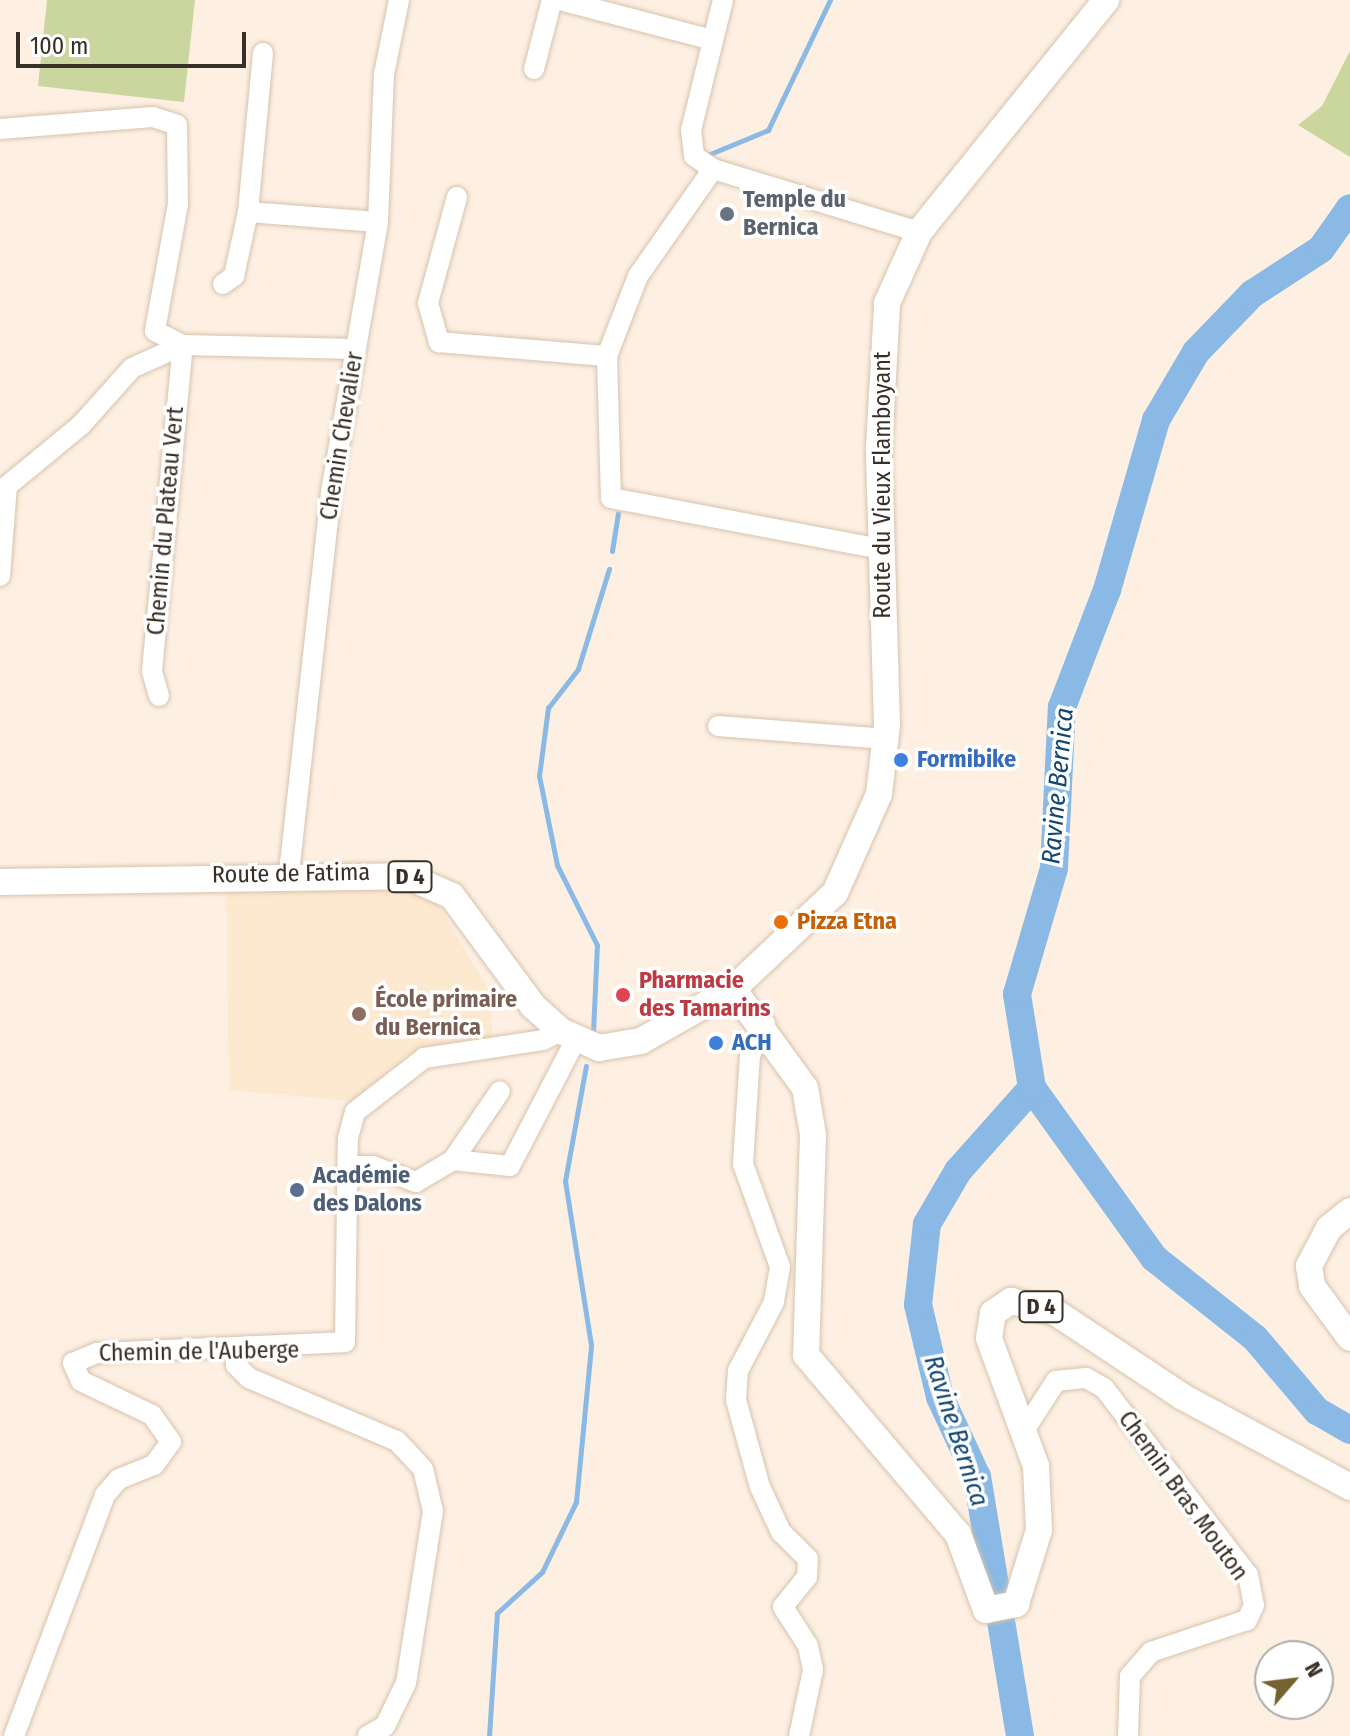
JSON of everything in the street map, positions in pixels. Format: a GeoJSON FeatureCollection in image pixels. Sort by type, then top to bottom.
{"type":"FeatureCollection","features":[{"type":"Feature","properties":{"kind":"main road","name":"Route du Vieux Flamboyant"},"geometry":{"type":"LineString","coordinates":[[733,989],[835,893],[871,822],[886,739],[880,549],[887,303],[919,232],[1106,0]]}},
{"type":"Feature","properties":{"kind":"main road","name":"Route de Fatima"},"geometry":{"type":"LineString","coordinates":[[0,882],[374,872],[434,886],[465,912],[505,972],[568,1035]]}},
{"type":"Feature","properties":{"kind":"main road","name":"D 4"},"geometry":{"type":"LineString","coordinates":[[733,989],[765,1023],[805,1088],[813,1135],[806,1355],[958,1534],[980,1604],[995,1613],[1016,1604],[1041,1509],[1023,1432],[989,1338],[993,1313],[1022,1300],[1055,1312],[1183,1397],[1350,1487]]}},
{"type":"Feature","properties":{"kind":"main road"},"geometry":{"type":"LineString","coordinates":[[568,1035],[623,1047],[733,989]]}},
{"type":"Feature","properties":{"kind":"main road"},"geometry":{"type":"LineString","coordinates":[[1350,1211],[1329,1228],[1309,1266],[1312,1286],[1350,1338]]}},
{"type":"Feature","properties":{"kind":"street","name":"Chemin Chevalier"},"geometry":{"type":"LineString","coordinates":[[289,873],[317,611],[355,349],[378,222],[384,74],[399,0]]}},
{"type":"Feature","properties":{"kind":"street"},"geometry":{"type":"LineString","coordinates":[[534,69],[552,0]]}},
{"type":"Feature","properties":{"kind":"street"},"geometry":{"type":"LineString","coordinates":[[560,0],[713,40]]}},
{"type":"Feature","properties":{"kind":"street"},"geometry":{"type":"LineString","coordinates":[[723,0],[691,130],[694,156],[713,169],[919,232]]}},
{"type":"Feature","properties":{"kind":"street"},"geometry":{"type":"LineString","coordinates":[[223,284],[234,276],[248,212],[263,53]]}},
{"type":"Feature","properties":{"kind":"street"},"geometry":{"type":"LineString","coordinates":[[0,129],[153,117],[177,125],[178,204],[152,321],[163,339],[183,345],[355,349]]}},
{"type":"Feature","properties":{"kind":"street"},"geometry":{"type":"LineString","coordinates":[[713,169],[638,276],[607,356],[611,498],[880,549]]}},
{"type":"Feature","properties":{"kind":"street"},"geometry":{"type":"LineString","coordinates":[[457,197],[428,303],[439,342],[607,356]]}},
{"type":"Feature","properties":{"kind":"street"},"geometry":{"type":"LineString","coordinates":[[248,212],[378,222]]}},
{"type":"Feature","properties":{"kind":"street"},"geometry":{"type":"LineString","coordinates":[[0,576],[1,497],[132,368],[183,345]]}},
{"type":"Feature","properties":{"kind":"street","name":"Chemin du Plateau Vert"},"geometry":{"type":"LineString","coordinates":[[159,696],[152,671],[183,345]]}},
{"type":"Feature","properties":{"kind":"street"},"geometry":{"type":"LineString","coordinates":[[718,726],[886,739]]}},
{"type":"Feature","properties":{"kind":"street"},"geometry":{"type":"LineString","coordinates":[[765,1023],[750,1055],[743,1164],[780,1267],[774,1302],[738,1371],[736,1400],[760,1487],[781,1532],[808,1559],[807,1577],[783,1607],[808,1646],[813,1670],[799,1736]]}},
{"type":"Feature","properties":{"kind":"street"},"geometry":{"type":"LineString","coordinates":[[453,1160],[510,1166],[560,1072],[568,1035]]}},
{"type":"Feature","properties":{"kind":"street","name":"Chemin de l'Auberge"},"geometry":{"type":"LineString","coordinates":[[14,1736],[105,1495],[119,1479],[154,1465],[171,1442],[152,1415],[81,1381],[73,1363],[97,1353],[235,1351],[345,1342],[348,1166],[355,1112],[407,1066],[440,1052],[568,1035]]}},
{"type":"Feature","properties":{"kind":"street"},"geometry":{"type":"LineString","coordinates":[[348,1166],[373,1166],[416,1182],[453,1160],[500,1091]]}},
{"type":"Feature","properties":{"kind":"street"},"geometry":{"type":"LineString","coordinates":[[235,1351],[236,1365],[249,1378],[397,1441],[423,1469],[433,1511],[406,1683],[385,1726],[368,1736]]}},
{"type":"Feature","properties":{"kind":"street","name":"Chemin Bras Mouton"},"geometry":{"type":"LineString","coordinates":[[1023,1432],[1056,1381],[1086,1378],[1104,1388],[1248,1575],[1254,1605],[1247,1620],[1151,1652],[1130,1676],[1128,1736]]}},
{"type":"Feature","properties":{"kind":"shaded area","name":"École primaire du Bernica"},"geometry":{"type":"Polygon","coordinates":[[[226,886],[401,886],[436,901],[489,990],[493,1038],[407,1055],[351,1101],[229,1090],[226,886]]]}},
{"type":"Feature","properties":{"kind":"green space"},"geometry":{"type":"Polygon","coordinates":[[[47,0],[195,0],[184,102],[38,86],[47,0]]]}},
{"type":"Feature","properties":{"kind":"green space"},"geometry":{"type":"Polygon","coordinates":[[[1350,51],[1350,157],[1298,125],[1322,106],[1350,51]]]}},
{"type":"Feature","properties":{"kind":"waterway"},"geometry":{"type":"LineString","coordinates":[[710,154],[768,130],[830,0]]}},
{"type":"Feature","properties":{"kind":"waterway","name":"Ravine Bernica"},"geometry":{"type":"LineString","coordinates":[[1020,1736],[977,1477],[940,1397],[918,1305],[927,1224],[958,1171],[1032,1088],[1017,994],[1054,868],[1062,707],[1107,590],[1156,420],[1196,352],[1252,294],[1321,249],[1350,208]]}},
{"type":"Feature","properties":{"kind":"waterway"},"geometry":{"type":"LineString","coordinates":[[612,551],[618,513]]}},
{"type":"Feature","properties":{"kind":"waterway"},"geometry":{"type":"LineString","coordinates":[[593,1032],[597,945],[557,865],[539,776],[548,708],[578,669],[609,569]]}},
{"type":"Feature","properties":{"kind":"waterway"},"geometry":{"type":"LineString","coordinates":[[489,1736],[497,1613],[542,1572],[576,1502],[591,1345],[565,1181],[586,1066]]}},
{"type":"Feature","properties":{"kind":"waterway"},"geometry":{"type":"LineString","coordinates":[[1032,1088],[1154,1258],[1255,1338],[1317,1411],[1350,1430]]}},
{"type":"Feature","properties":{"kind":"place","name":"Temple du Bernica"},"geometry":{"type":"Point","coordinates":[727,214]}},
{"type":"Feature","properties":{"kind":"place","name":"Formibike"},"geometry":{"type":"Point","coordinates":[901,760]}},
{"type":"Feature","properties":{"kind":"place","name":"Pizza Etna"},"geometry":{"type":"Point","coordinates":[781,922]}},
{"type":"Feature","properties":{"kind":"place","name":"Pharmacie des Tamarins"},"geometry":{"type":"Point","coordinates":[623,995]}},
{"type":"Feature","properties":{"kind":"place","name":"École primaire du Bernica"},"geometry":{"type":"Point","coordinates":[359,1014]}},
{"type":"Feature","properties":{"kind":"place","name":"ACH"},"geometry":{"type":"Point","coordinates":[716,1043]}},
{"type":"Feature","properties":{"kind":"place","name":"Académie des Dalons"},"geometry":{"type":"Point","coordinates":[297,1190]}}]}
